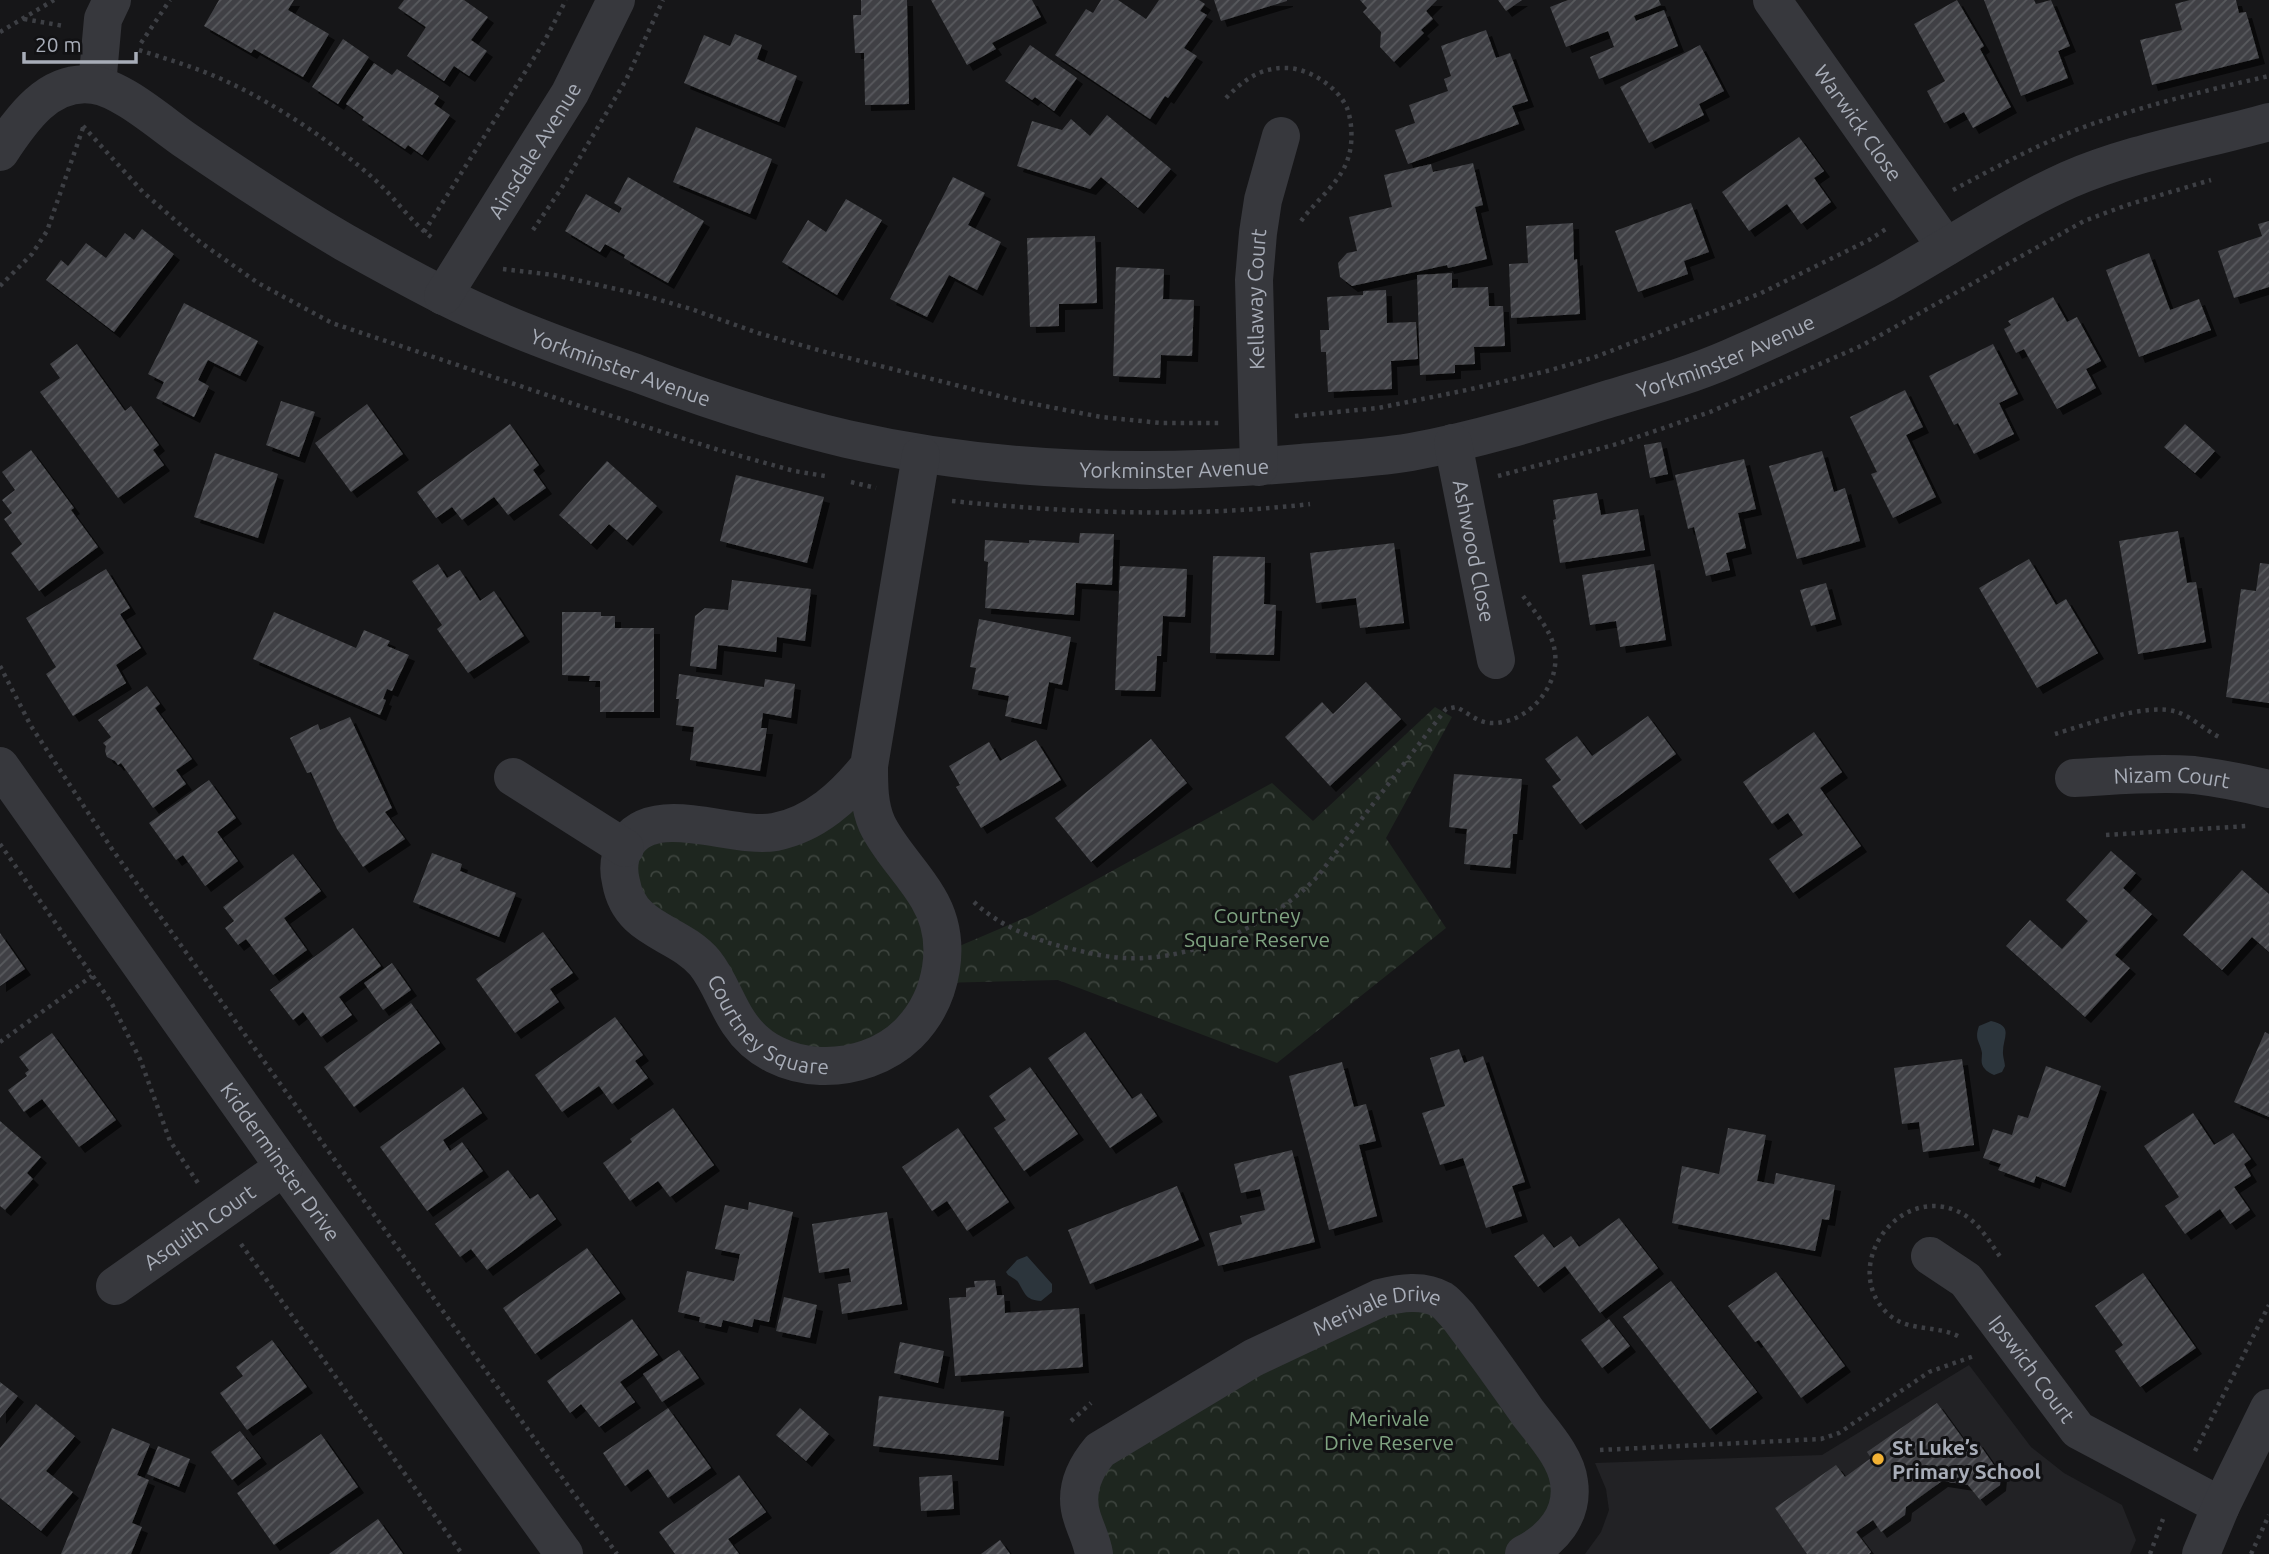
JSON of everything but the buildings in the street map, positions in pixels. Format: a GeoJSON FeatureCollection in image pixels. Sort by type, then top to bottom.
{"type":"FeatureCollection","features":[{"type":"Feature","properties":{"kind":"street","name":"Ainsdale Avenue"},"geometry":{"type":"LineString","coordinates":[[443,296],[570,93],[616,0]]}},
{"type":"Feature","properties":{"kind":"street","name":"Warwick Close"},"geometry":{"type":"LineString","coordinates":[[1772,0],[1946,247]]}},
{"type":"Feature","properties":{"kind":"street"},"geometry":{"type":"LineString","coordinates":[[0,152],[24,118],[46,97],[73,86],[93,99],[106,2]]}},
{"type":"Feature","properties":{"kind":"street","name":"Yorkminster Avenue"},"geometry":{"type":"LineString","coordinates":[[93,99],[139,107],[252,186],[342,241],[443,296],[540,339],[695,395],[780,422],[921,454],[997,464],[1098,470],[1259,467],[1396,454],[1522,426],[1724,361],[1829,312],[2031,198],[2107,164],[2269,122]]}},
{"type":"Feature","properties":{"kind":"street","name":"Kellaway Court"},"geometry":{"type":"LineString","coordinates":[[1259,467],[1254,279],[1263,200],[1282,135]]}},
{"type":"Feature","properties":{"kind":"street","name":"Ashwood Close"},"geometry":{"type":"LineString","coordinates":[[1453,443],[1496,660]]}},
{"type":"Feature","properties":{"kind":"street","name":"Courtney Square"},"geometry":{"type":"LineString","coordinates":[[625,848],[621,855],[620,878],[623,894],[631,909],[643,922],[690,948],[704,962],[721,986],[739,1024],[768,1050],[804,1064],[856,1064],[892,1048],[921,1019],[939,983],[943,965],[938,921],[930,901],[876,822],[871,807],[869,766],[921,454]]}},
{"type":"Feature","properties":{"kind":"street","name":"Kidderminster Drive"},"geometry":{"type":"LineString","coordinates":[[0,766],[284,1167],[564,1554]]}},
{"type":"Feature","properties":{"kind":"street"},"geometry":{"type":"LineString","coordinates":[[513,777],[625,848],[635,835],[649,826],[666,823],[757,834],[793,827],[838,801],[869,766]]}},
{"type":"Feature","properties":{"kind":"street","name":"Nizam Court"},"geometry":{"type":"LineString","coordinates":[[2074,778],[2191,775],[2269,789]]}},
{"type":"Feature","properties":{"kind":"street","name":"Asquith Court"},"geometry":{"type":"LineString","coordinates":[[115,1286],[284,1167]]}},
{"type":"Feature","properties":{"kind":"street","name":"Ipswich Court"},"geometry":{"type":"LineString","coordinates":[[1930,1256],[1965,1280],[2078,1430],[2221,1506]]}},
{"type":"Feature","properties":{"kind":"street","name":"Merivale Drive"},"geometry":{"type":"LineString","coordinates":[[1094,1554],[1081,1514],[1079,1498],[1082,1480],[1089,1464],[1100,1450],[1252,1358],[1380,1298],[1401,1293],[1424,1294],[1442,1300],[1458,1316],[1557,1452],[1569,1478],[1570,1494],[1566,1516],[1555,1532],[1524,1554]]}},
{"type":"Feature","properties":{"kind":"street"},"geometry":{"type":"LineString","coordinates":[[2201,1554],[2221,1506],[2269,1408]]}},
{"type":"Feature","properties":{"kind":"street"},"geometry":{"type":"LineString","coordinates":[[1081,1514],[1108,1554]]}},
{"type":"Feature","properties":{"kind":"path"},"geometry":{"type":"LineString","coordinates":[[0,32],[54,0]]}},
{"type":"Feature","properties":{"kind":"path"},"geometry":{"type":"LineString","coordinates":[[132,56],[134,49],[170,0]]}},
{"type":"Feature","properties":{"kind":"path"},"geometry":{"type":"LineString","coordinates":[[424,232],[544,42],[566,0]]}},
{"type":"Feature","properties":{"kind":"path"},"geometry":{"type":"LineString","coordinates":[[23,19],[74,28]]}},
{"type":"Feature","properties":{"kind":"path"},"geometry":{"type":"LineString","coordinates":[[134,49],[223,79],[281,110],[373,178],[396,199],[424,232],[435,240]]}},
{"type":"Feature","properties":{"kind":"path"},"geometry":{"type":"LineString","coordinates":[[0,286],[32,254],[47,231],[93,99]]}},
{"type":"Feature","properties":{"kind":"path"},"geometry":{"type":"LineString","coordinates":[[1290,416],[1391,406],[1513,380],[1595,357],[1759,294],[1869,240],[1893,225]]}},
{"type":"Feature","properties":{"kind":"path"},"geometry":{"type":"LineString","coordinates":[[502,268],[554,275],[643,295],[758,333],[1019,401],[1101,417],[1149,422],[1225,423]]}},
{"type":"Feature","properties":{"kind":"path"},"geometry":{"type":"LineString","coordinates":[[950,514],[953,501]]}},
{"type":"Feature","properties":{"kind":"path"},"geometry":{"type":"LineString","coordinates":[[968,897],[1008,926],[1043,942],[1085,953],[1125,958],[1163,955],[1202,947],[1247,928],[1303,892],[1317,877],[1442,712],[1455,707],[1488,723],[1504,722],[1524,713],[1542,699],[1552,678],[1554,646],[1521,593]]}},
{"type":"Feature","properties":{"kind":"path"},"geometry":{"type":"LineString","coordinates":[[0,666],[31,726],[112,849],[617,1554]]}},
{"type":"Feature","properties":{"kind":"path"},"geometry":{"type":"LineString","coordinates":[[2055,734],[2101,720],[2154,709],[2177,712],[2225,740]]}},
{"type":"Feature","properties":{"kind":"path"},"geometry":{"type":"LineString","coordinates":[[2106,835],[2254,826]]}},
{"type":"Feature","properties":{"kind":"path"},"geometry":{"type":"LineString","coordinates":[[0,844],[111,1002],[132,1042],[170,1141],[201,1188]]}},
{"type":"Feature","properties":{"kind":"path"},"geometry":{"type":"LineString","coordinates":[[0,1042],[92,976]]}},
{"type":"Feature","properties":{"kind":"path"},"geometry":{"type":"LineString","coordinates":[[239,1241],[462,1554]]}},
{"type":"Feature","properties":{"kind":"path"},"geometry":{"type":"LineString","coordinates":[[2196,1448],[2269,1305]]}},
{"type":"Feature","properties":{"kind":"path"},"geometry":{"type":"LineString","coordinates":[[1557,1452],[1821,1439],[1839,1433],[1929,1372],[1979,1355]]}},
{"type":"Feature","properties":{"kind":"path"},"geometry":{"type":"LineString","coordinates":[[2150,1554],[2164,1516]]}},
{"type":"Feature","properties":{"kind":"path"},"geometry":{"type":"LineString","coordinates":[[2250,1554],[2269,1516]]}},
{"type":"Feature","properties":{"kind":"shaded area"},"geometry":{"type":"Polygon","coordinates":[[[1991,1021],[2003,1026],[2006,1033],[2003,1048],[2005,1066],[2002,1072],[1994,1075],[1982,1065],[1982,1053],[1977,1038],[1979,1026],[1991,1021]]]}},
{"type":"Feature","properties":{"kind":"shaded area"},"geometry":{"type":"Polygon","coordinates":[[[1027,1256],[1052,1284],[1052,1292],[1041,1301],[1024,1293],[1017,1281],[1006,1272],[1017,1260],[1027,1256]]]}},
{"type":"Feature","properties":{"kind":"shaded area","name":"St Luke’s Primary School"},"geometry":{"type":"Polygon","coordinates":[[[1969,1365],[2031,1447],[2064,1473],[2122,1505],[2136,1540],[2130,1554],[1585,1554],[1601,1532],[1609,1510],[1606,1489],[1595,1463],[1822,1455],[1969,1365]]]}},
{"type":"Feature","properties":{"kind":"green space","name":"Courtney Square Reserve"},"geometry":{"type":"Polygon","coordinates":[[[1435,707],[1452,717],[1386,838],[1446,928],[1277,1063],[1058,980],[939,983],[921,1019],[804,1064],[661,933],[625,848],[736,832],[850,790],[943,953],[1032,915],[1272,783],[1313,821],[1435,707]]]}},
{"type":"Feature","properties":{"kind":"green space","name":"Merivale Drive Reserve"},"geometry":{"type":"Polygon","coordinates":[[[1424,1294],[1569,1478],[1524,1554],[1108,1554],[1082,1480],[1100,1450],[1424,1294]]]}},
{"type":"Feature","properties":{"kind":"place","name":"St Luke’s Primary School"},"geometry":{"type":"Point","coordinates":[1878,1459]}}]}
